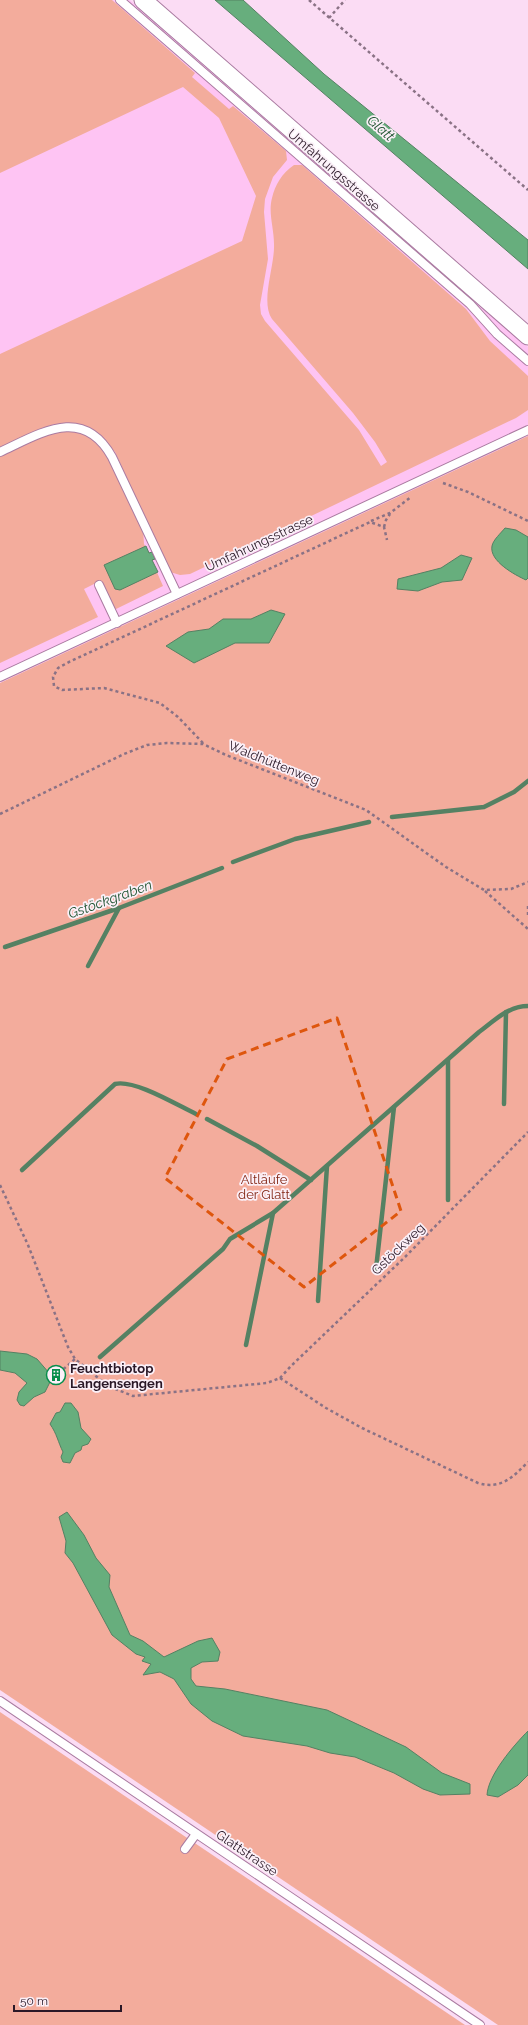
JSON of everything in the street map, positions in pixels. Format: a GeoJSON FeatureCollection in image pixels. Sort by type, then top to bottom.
{"type":"FeatureCollection","features":[{"type":"Feature","properties":{"kind":"street"},"geometry":{"type":"LineString","coordinates":[[143,0],[528,336]]}},
{"type":"Feature","properties":{"kind":"lane","name":"Umfahrungsstrasse"},"geometry":{"type":"LineString","coordinates":[[120,0],[470,304],[497,334],[528,362]]}},
{"type":"Feature","properties":{"kind":"lane"},"geometry":{"type":"LineString","coordinates":[[0,452],[45,431],[59,427],[78,427],[94,433],[105,444],[112,457],[177,594]]}},
{"type":"Feature","properties":{"kind":"lane","name":"Umfahrungsstrasse"},"geometry":{"type":"LineString","coordinates":[[0,677],[528,430]]}},
{"type":"Feature","properties":{"kind":"lane"},"geometry":{"type":"LineString","coordinates":[[99,585],[117,623]]}},
{"type":"Feature","properties":{"kind":"lane","name":"Glattstrasse"},"geometry":{"type":"LineString","coordinates":[[0,1701],[480,2025]]}},
{"type":"Feature","properties":{"kind":"lane"},"geometry":{"type":"LineString","coordinates":[[185,1849],[196,1834]]}},
{"type":"Feature","properties":{"kind":"path"},"geometry":{"type":"LineString","coordinates":[[309,0],[528,190]]}},
{"type":"Feature","properties":{"kind":"path"},"geometry":{"type":"LineString","coordinates":[[329,18],[345,0]]}},
{"type":"Feature","properties":{"kind":"path"},"geometry":{"type":"LineString","coordinates":[[439,484],[444,482],[528,521]]}},
{"type":"Feature","properties":{"kind":"path"},"geometry":{"type":"LineString","coordinates":[[203,744],[178,717],[160,703],[104,688],[62,690],[54,686],[53,677],[58,668],[390,513],[413,496]]}},
{"type":"Feature","properties":{"kind":"path"},"geometry":{"type":"LineString","coordinates":[[387,540],[384,527],[390,513]]}},
{"type":"Feature","properties":{"kind":"path"},"geometry":{"type":"LineString","coordinates":[[370,522],[384,527]]}},
{"type":"Feature","properties":{"kind":"path","name":"Waldhüttenweg"},"geometry":{"type":"LineString","coordinates":[[0,814],[130,752],[148,745],[167,743],[203,744],[226,755],[366,810],[484,890],[528,929]]}},
{"type":"Feature","properties":{"kind":"path"},"geometry":{"type":"LineString","coordinates":[[484,890],[511,889],[528,882]]}},
{"type":"Feature","properties":{"kind":"path"},"geometry":{"type":"LineString","coordinates":[[528,906],[528,915]]}},
{"type":"Feature","properties":{"kind":"path","name":"Gstöckweg"},"geometry":{"type":"LineString","coordinates":[[280,1378],[405,1257],[528,1132]]}},
{"type":"Feature","properties":{"kind":"path"},"geometry":{"type":"LineString","coordinates":[[0,1185],[28,1245],[68,1347],[76,1359],[108,1386],[133,1396],[267,1383],[280,1378],[326,1408],[362,1428],[478,1484],[492,1486],[502,1484],[512,1478],[528,1462]]}},
{"type":"Feature","properties":{"kind":"path"},"geometry":{"type":"LineString","coordinates":[[59,1373],[76,1359]]}},
{"type":"Feature","properties":{"kind":"highlighted area"},"geometry":{"type":"Polygon","coordinates":[[[337,1018],[401,1211],[304,1287],[165,1178],[227,1059],[337,1018]]]}},
{"type":"Feature","properties":{"kind":"shaded area"},"geometry":{"type":"Polygon","coordinates":[[[0,0],[130,0],[528,347],[528,436],[0,683],[0,0]]]}},
{"type":"Feature","properties":{"kind":"green space"},"geometry":{"type":"Polygon","coordinates":[[[0,0],[112,0],[195,73],[192,77],[229,109],[233,106],[286,151],[287,160],[273,177],[265,199],[264,212],[268,259],[260,305],[261,314],[265,321],[359,430],[381,466],[387,462],[375,442],[353,413],[272,319],[269,312],[267,303],[274,253],[271,204],[273,193],[277,184],[286,172],[294,165],[302,165],[466,309],[490,341],[528,376],[528,410],[516,418],[190,574],[180,575],[170,572],[115,452],[98,433],[76,425],[55,424],[42,428],[0,448],[0,354],[242,241],[256,196],[219,118],[183,87],[0,173],[0,0]]]}},
{"type":"Feature","properties":{"kind":"green space"},"geometry":{"type":"Polygon","coordinates":[[[53,432],[76,432],[85,434],[104,447],[143,528],[144,544],[149,553],[152,552],[155,559],[152,561],[163,586],[114,610],[100,581],[84,589],[98,617],[0,663],[0,455],[53,432]]]}},
{"type":"Feature","properties":{"kind":"green space","name":"Altläufe der Glatt"},"geometry":{"type":"Polygon","coordinates":[[[528,436],[528,2025],[498,2025],[0,1690],[0,683],[528,436]]]}},
{"type":"Feature","properties":{"kind":"green space"},"geometry":{"type":"Polygon","coordinates":[[[0,1712],[465,2025],[0,2025],[0,1712]]]}},
{"type":"Feature","properties":{"kind":"water","name":"Glatt"},"geometry":{"type":"Polygon","coordinates":[[[215,0],[243,0],[324,74],[528,240],[528,269],[215,0]]]}},
{"type":"Feature","properties":{"kind":"water"},"geometry":{"type":"Polygon","coordinates":[[[505,528],[516,530],[528,537],[528,578],[526,580],[504,567],[494,557],[492,546],[494,541],[505,528]]]}},
{"type":"Feature","properties":{"kind":"water"},"geometry":{"type":"Polygon","coordinates":[[[146,546],[149,553],[152,552],[155,559],[152,560],[158,572],[120,590],[115,589],[104,565],[146,546]]]}},
{"type":"Feature","properties":{"kind":"water"},"geometry":{"type":"Polygon","coordinates":[[[461,555],[472,558],[462,580],[442,582],[418,591],[397,589],[398,579],[441,568],[461,555]]]}},
{"type":"Feature","properties":{"kind":"water"},"geometry":{"type":"Polygon","coordinates":[[[271,610],[285,614],[269,643],[235,643],[194,663],[166,646],[188,632],[209,629],[223,619],[251,619],[271,610]]]}},
{"type":"Feature","properties":{"kind":"water"},"geometry":{"type":"Polygon","coordinates":[[[0,1351],[27,1354],[37,1359],[50,1374],[51,1380],[45,1392],[34,1397],[24,1406],[20,1405],[17,1400],[19,1392],[27,1383],[15,1373],[0,1370],[0,1351]]]}},
{"type":"Feature","properties":{"kind":"water"},"geometry":{"type":"Polygon","coordinates":[[[65,1403],[71,1403],[78,1412],[81,1428],[91,1439],[88,1444],[82,1446],[81,1450],[75,1453],[70,1463],[63,1462],[61,1457],[63,1452],[50,1424],[56,1413],[60,1412],[65,1403]]]}},
{"type":"Feature","properties":{"kind":"water"},"geometry":{"type":"Polygon","coordinates":[[[67,1512],[84,1535],[96,1558],[110,1575],[109,1587],[130,1635],[143,1641],[164,1657],[198,1641],[212,1638],[220,1652],[218,1661],[202,1662],[191,1668],[191,1679],[196,1686],[225,1689],[327,1710],[406,1747],[442,1773],[470,1784],[470,1794],[440,1795],[423,1789],[394,1773],[355,1757],[330,1753],[307,1746],[243,1736],[212,1721],[191,1704],[174,1679],[160,1672],[143,1675],[151,1664],[142,1661],[145,1657],[136,1654],[112,1635],[73,1563],[65,1553],[66,1541],[59,1517],[67,1512]]]}},
{"type":"Feature","properties":{"kind":"water"},"geometry":{"type":"Polygon","coordinates":[[[528,1731],[528,1775],[518,1785],[498,1797],[487,1795],[488,1787],[497,1770],[509,1752],[528,1731]]]}},
{"type":"Feature","properties":{"kind":"waterway","name":"Gstöckgraben"},"geometry":{"type":"LineString","coordinates":[[392,817],[484,807],[514,792],[528,781]]}},
{"type":"Feature","properties":{"kind":"waterway","name":"Gstöckgraben"},"geometry":{"type":"LineString","coordinates":[[233,862],[295,839],[369,822]]}},
{"type":"Feature","properties":{"kind":"waterway","name":"Gstöckgraben"},"geometry":{"type":"LineString","coordinates":[[5,947],[119,908],[222,868]]}},
{"type":"Feature","properties":{"kind":"waterway"},"geometry":{"type":"LineString","coordinates":[[88,966],[119,908]]}},
{"type":"Feature","properties":{"kind":"waterway"},"geometry":{"type":"LineString","coordinates":[[100,1357],[223,1249],[230,1239],[273,1213],[479,1032],[508,1011],[528,1006]]}},
{"type":"Feature","properties":{"kind":"waterway"},"geometry":{"type":"LineString","coordinates":[[504,1104],[506,1012]]}},
{"type":"Feature","properties":{"kind":"waterway"},"geometry":{"type":"LineString","coordinates":[[448,1060],[448,1200]]}},
{"type":"Feature","properties":{"kind":"waterway"},"geometry":{"type":"LineString","coordinates":[[22,1170],[115,1084],[123,1083],[144,1089],[196,1114]]}},
{"type":"Feature","properties":{"kind":"waterway"},"geometry":{"type":"LineString","coordinates":[[376,1269],[394,1107]]}},
{"type":"Feature","properties":{"kind":"waterway"},"geometry":{"type":"LineString","coordinates":[[207,1119],[257,1146],[311,1180]]}},
{"type":"Feature","properties":{"kind":"waterway"},"geometry":{"type":"LineString","coordinates":[[318,1301],[327,1166]]}},
{"type":"Feature","properties":{"kind":"waterway"},"geometry":{"type":"LineString","coordinates":[[246,1345],[273,1213]]}},
{"type":"Feature","properties":{"kind":"place","name":"Feuchtbiotop Langensengen"},"geometry":{"type":"Point","coordinates":[56,1375]}}]}
